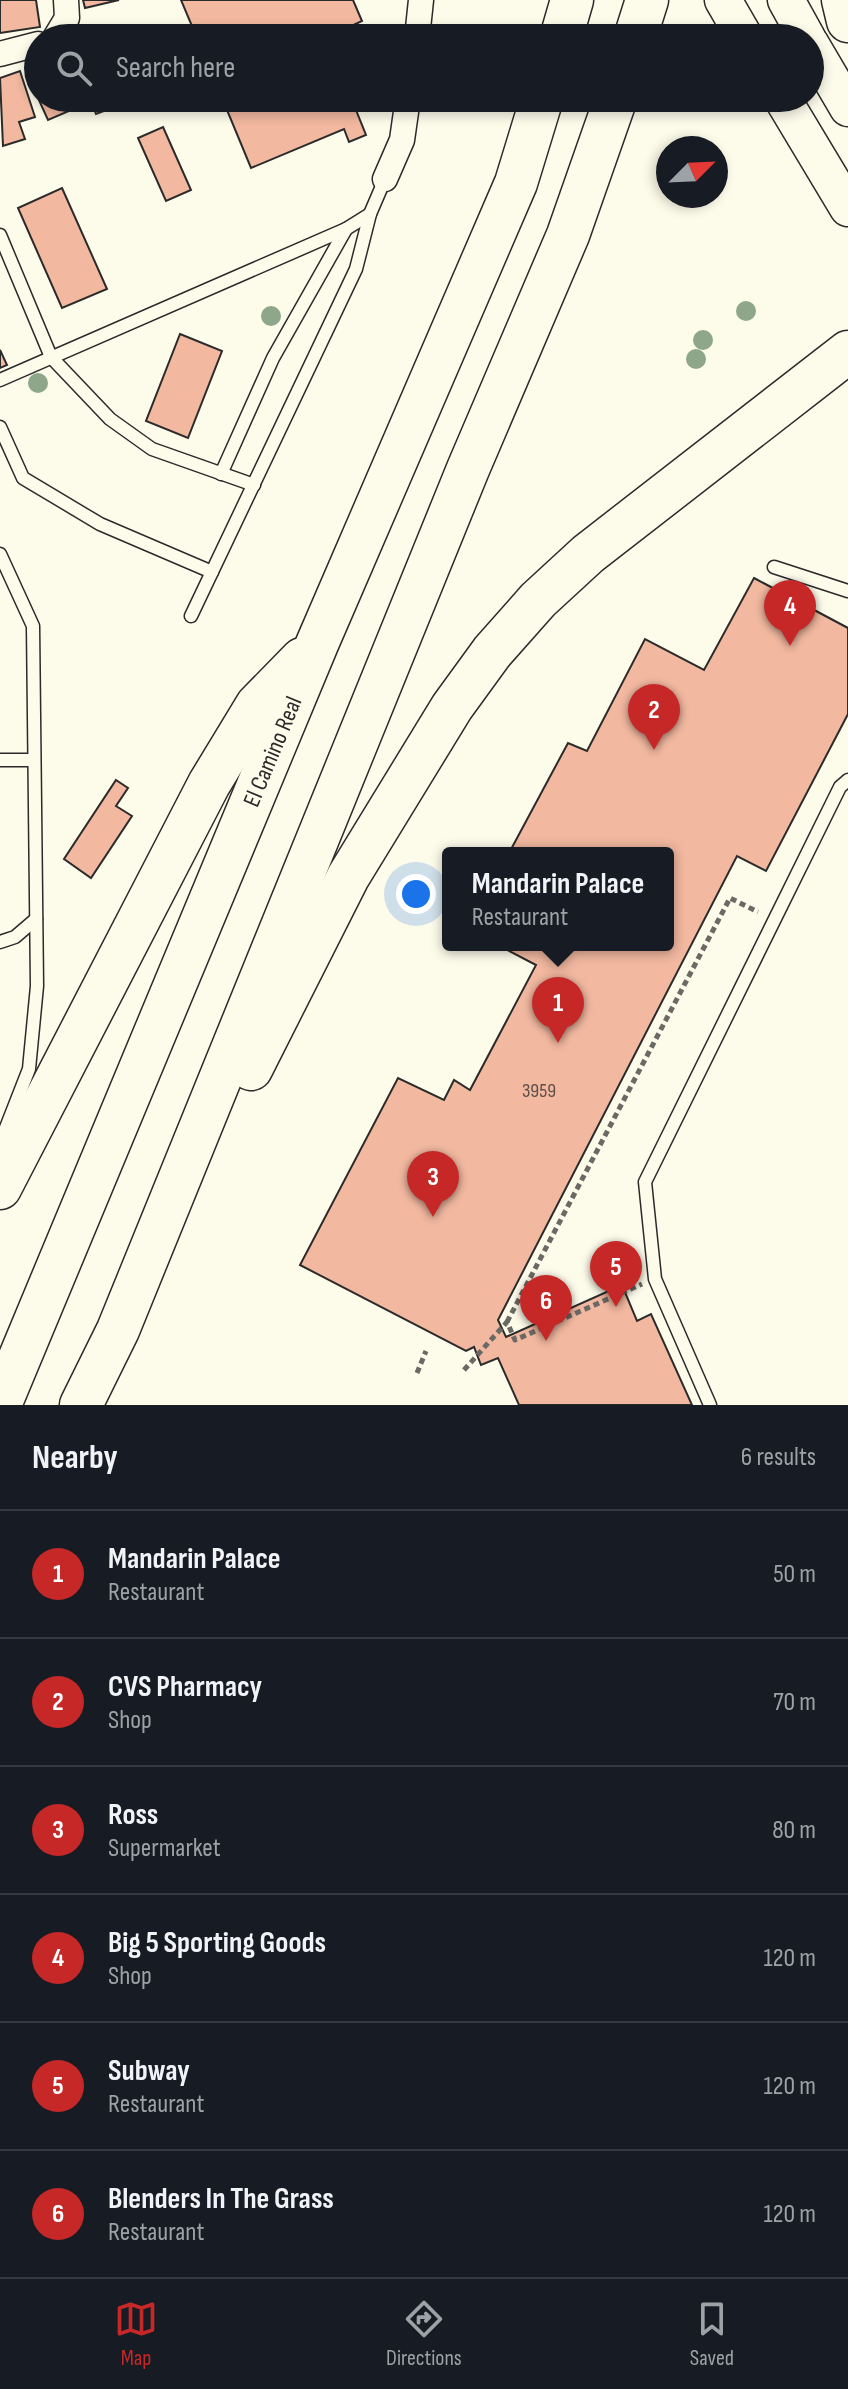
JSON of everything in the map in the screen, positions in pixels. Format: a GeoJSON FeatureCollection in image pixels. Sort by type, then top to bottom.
{"type":"FeatureCollection","features":[{"type":"Feature","properties":{"kind":"highway"},"geometry":{"type":"LineString","coordinates":[[565,24],[572,0]]}},
{"type":"Feature","properties":{"kind":"highway"},"geometry":{"type":"LineString","coordinates":[[639,24],[647,0]]}},
{"type":"Feature","properties":{"kind":"highway"},"geometry":{"type":"LineString","coordinates":[[843,0],[848,21]]}},
{"type":"Feature","properties":{"kind":"highway","name":"El Camino Real"},"geometry":{"type":"LineString","coordinates":[[0,1405],[317,644],[516,183],[538,112]]}},
{"type":"Feature","properties":{"kind":"highway"},"geometry":{"type":"LineString","coordinates":[[118,1330],[468,469],[568,235],[611,112]]}},
{"type":"Feature","properties":{"kind":"highway"},"geometry":{"type":"LineString","coordinates":[[81,1405],[348,877],[452,707],[492,652],[538,600],[588,554],[848,352]]}},
{"type":"Feature","properties":{"kind":"highway"},"geometry":{"type":"LineString","coordinates":[[0,1188],[209,784],[257,705],[317,644]]}},
{"type":"Feature","properties":{"kind":"main road"},"geometry":{"type":"LineString","coordinates":[[786,0],[800,24]]}},
{"type":"Feature","properties":{"kind":"main road"},"geometry":{"type":"LineString","coordinates":[[824,66],[848,108]]}},
{"type":"Feature","properties":{"kind":"main road"},"geometry":{"type":"LineString","coordinates":[[790,112],[848,208]]}},
{"type":"Feature","properties":{"kind":"street"},"geometry":{"type":"LineString","coordinates":[[63,24],[67,18],[66,0]]}},
{"type":"Feature","properties":{"kind":"street"},"geometry":{"type":"LineString","coordinates":[[418,24],[421,0]]}},
{"type":"Feature","properties":{"kind":"street"},"geometry":{"type":"LineString","coordinates":[[0,54],[24,48]]}},
{"type":"Feature","properties":{"kind":"street"},"geometry":{"type":"LineString","coordinates":[[385,179],[402,140],[406,112]]}},
{"type":"Feature","properties":{"kind":"lane"},"geometry":{"type":"LineString","coordinates":[[191,616],[356,269],[370,214],[385,179]]}},
{"type":"Feature","properties":{"kind":"lane"},"geometry":{"type":"LineString","coordinates":[[0,380],[346,229],[370,214]]}},
{"type":"Feature","properties":{"kind":"lane"},"geometry":{"type":"LineString","coordinates":[[221,474],[273,358],[346,229]]}},
{"type":"Feature","properties":{"kind":"lane"},"geometry":{"type":"LineString","coordinates":[[0,235],[51,357],[110,419],[152,449],[254,485]]}},
{"type":"Feature","properties":{"kind":"lane"},"geometry":{"type":"LineString","coordinates":[[0,427],[23,478],[100,524],[212,572]]}},
{"type":"Feature","properties":{"kind":"lane"},"geometry":{"type":"LineString","coordinates":[[0,554],[33,626],[37,986],[29,1069],[0,1143]]}},
{"type":"Feature","properties":{"kind":"lane"},"geometry":{"type":"LineString","coordinates":[[774,567],[848,591]]}},
{"type":"Feature","properties":{"kind":"lane"},"geometry":{"type":"LineString","coordinates":[[0,760],[34,760]]}},
{"type":"Feature","properties":{"kind":"lane"},"geometry":{"type":"LineString","coordinates":[[710,1405],[655,1279],[645,1182],[840,787],[848,780]]}},
{"type":"Feature","properties":{"kind":"lane"},"geometry":{"type":"LineString","coordinates":[[0,942],[15,937],[36,919]]}},
{"type":"Feature","properties":{"kind":"path"},"geometry":{"type":"LineString","coordinates":[[464,1370],[507,1322],[730,898],[774,920]]}},
{"type":"Feature","properties":{"kind":"path"},"geometry":{"type":"LineString","coordinates":[[507,1322],[515,1340],[655,1279]]}},
{"type":"Feature","properties":{"kind":"path"},"geometry":{"type":"LineString","coordinates":[[417,1373],[426,1351]]}},
{"type":"Feature","properties":{"kind":"building"},"geometry":{"type":"Polygon","coordinates":[[[0,0],[36,0],[40,24],[24,24],[24,29],[0,33],[0,0]]]}},
{"type":"Feature","properties":{"kind":"building"},"geometry":{"type":"Polygon","coordinates":[[[83,0],[119,0],[85,8],[83,0]]]}},
{"type":"Feature","properties":{"kind":"building"},"geometry":{"type":"Polygon","coordinates":[[[181,0],[353,0],[362,21],[356,24],[191,24],[181,0]]]}},
{"type":"Feature","properties":{"kind":"building"},"geometry":{"type":"Polygon","coordinates":[[[20,71],[24,83],[24,112],[33,112],[35,117],[19,122],[25,139],[3,146],[0,78],[20,71]]]}},
{"type":"Feature","properties":{"kind":"building"},"geometry":{"type":"Polygon","coordinates":[[[44,112],[67,112],[48,120],[44,112]]]}},
{"type":"Feature","properties":{"kind":"building"},"geometry":{"type":"Polygon","coordinates":[[[228,112],[357,112],[366,135],[349,142],[344,129],[251,168],[228,112]]]}},
{"type":"Feature","properties":{"kind":"building"},"geometry":{"type":"Polygon","coordinates":[[[163,127],[191,190],[166,201],[138,138],[163,127]]]}},
{"type":"Feature","properties":{"kind":"building"},"geometry":{"type":"Polygon","coordinates":[[[62,188],[107,289],[62,308],[18,208],[62,188]]]}},
{"type":"Feature","properties":{"kind":"building"},"geometry":{"type":"Polygon","coordinates":[[[180,334],[222,351],[188,438],[146,421],[180,334]]]}},
{"type":"Feature","properties":{"kind":"building"},"geometry":{"type":"Polygon","coordinates":[[[0,350],[7,365],[0,368],[0,350]]]}},
{"type":"Feature","properties":{"kind":"building"},"geometry":{"type":"Polygon","coordinates":[[[754,578],[848,628],[848,714],[766,871],[737,856],[498,1320],[506,1337],[622,1285],[637,1321],[651,1314],[692,1405],[519,1405],[498,1358],[481,1365],[474,1347],[466,1351],[300,1265],[398,1078],[444,1100],[454,1080],[470,1090],[536,965],[509,951],[674,951],[674,847],[512,847],[568,743],[587,751],[645,639],[704,670],[754,578]]]}},
{"type":"Feature","properties":{"kind":"building"},"geometry":{"type":"Polygon","coordinates":[[[116,780],[128,788],[116,806],[132,816],[91,878],[64,859],[116,780]]]}},
{"type":"Feature","properties":{"kind":"place","name":"Big 5 Sporting Goods"},"geometry":{"type":"Point","coordinates":[790,646]}},
{"type":"Feature","properties":{"kind":"place","name":"CVS Pharmacy"},"geometry":{"type":"Point","coordinates":[654,750]}},
{"type":"Feature","properties":{"kind":"place","name":"Mandarin Palace"},"geometry":{"type":"Point","coordinates":[558,1043]}},
{"type":"Feature","properties":{"kind":"place","name":"Ross"},"geometry":{"type":"Point","coordinates":[433,1217]}},
{"type":"Feature","properties":{"kind":"place","name":"Subway"},"geometry":{"type":"Point","coordinates":[616,1307]}},
{"type":"Feature","properties":{"kind":"place","name":"Blenders In The Grass"},"geometry":{"type":"Point","coordinates":[546,1341]}}]}
